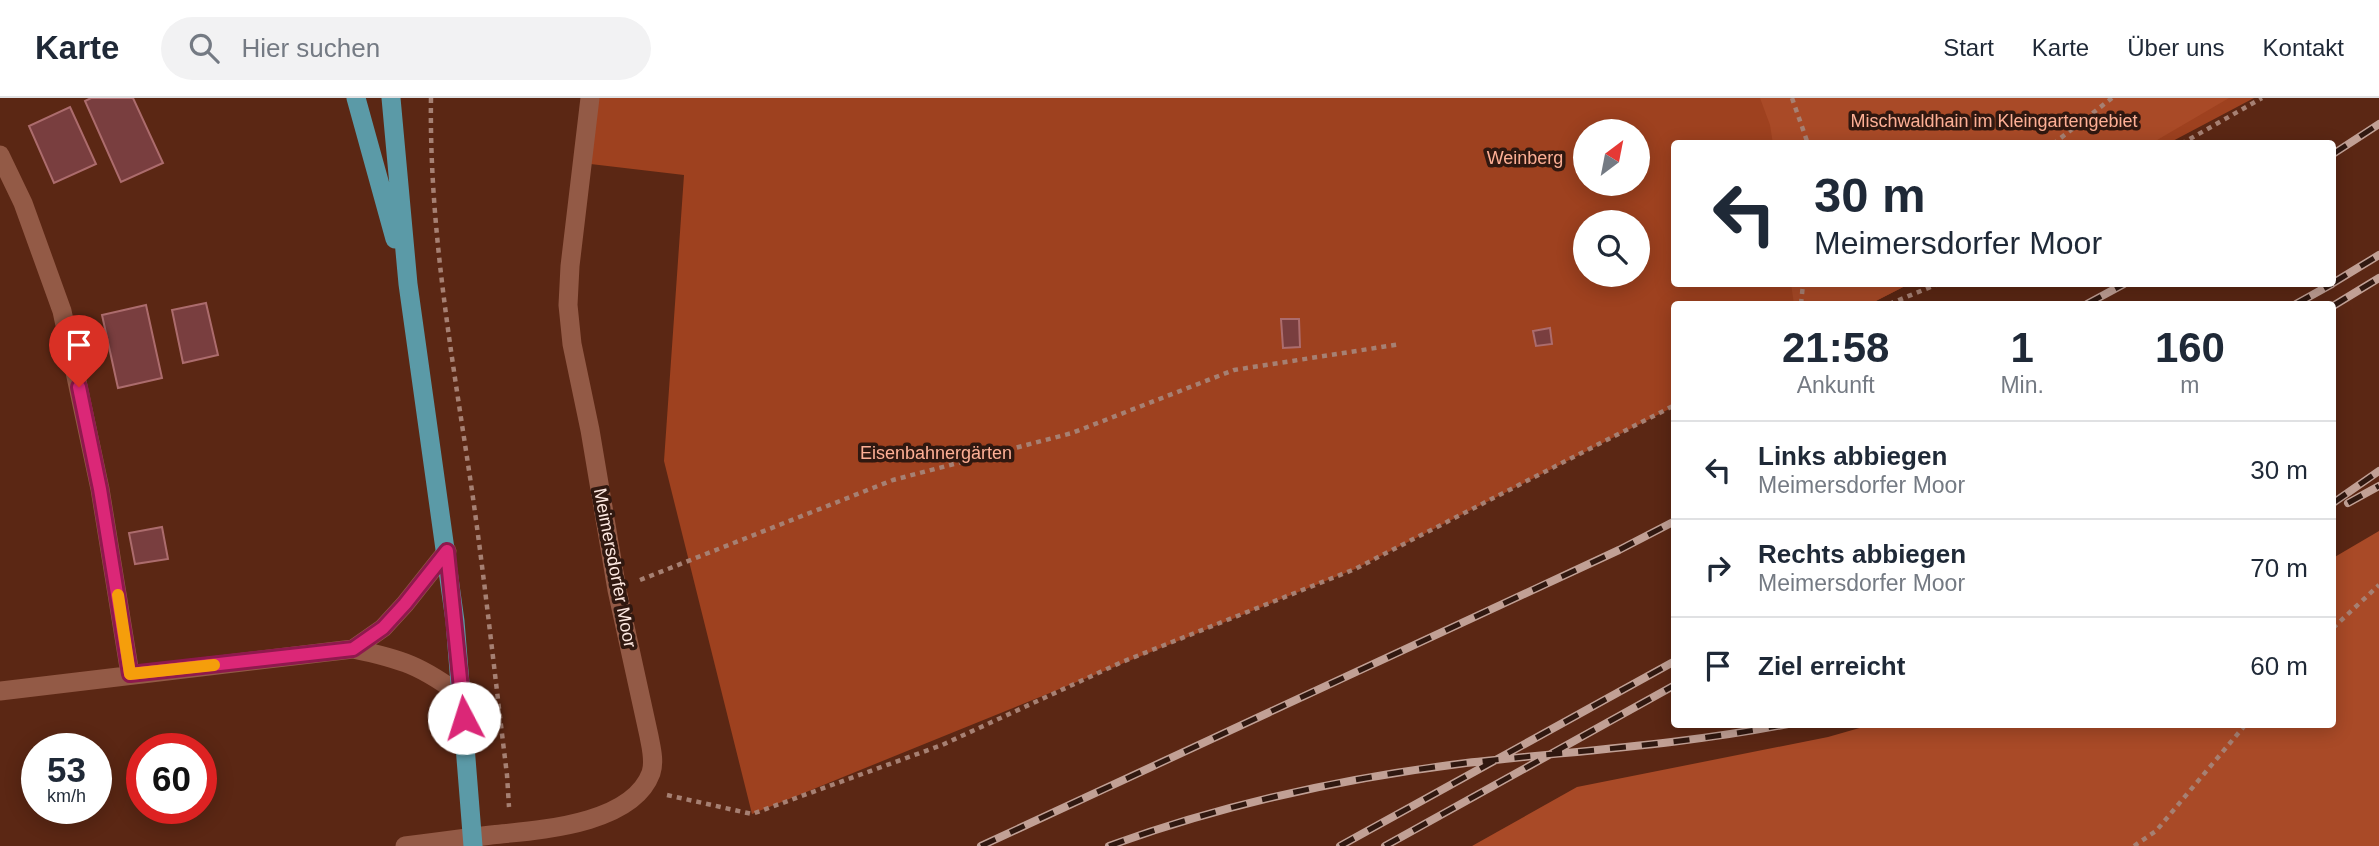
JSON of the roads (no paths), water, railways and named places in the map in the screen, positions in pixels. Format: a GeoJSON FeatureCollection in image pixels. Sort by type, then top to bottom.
{"type":"FeatureCollection","features":[{"type":"Feature","properties":{"kind":"main road"},"geometry":{"type":"LineString","coordinates":[[356,98],[408,285]]}},
{"type":"Feature","properties":{"kind":"main road"},"geometry":{"type":"LineString","coordinates":[[392,99],[408,285],[447,551],[463,697],[473,846]]}},
{"type":"Feature","properties":{"kind":"street","name":"Meimersdorfer Moor"},"geometry":{"type":"LineString","coordinates":[[405,846],[542,829],[584,821],[618,807],[642,790],[652,772],[653,756],[617,590],[590,430],[572,344],[568,305],[570,266],[590,98]]}},
{"type":"Feature","properties":{"kind":"street"},"geometry":{"type":"LineString","coordinates":[[0,155],[23,203],[62,311],[100,489],[130,674]]}},
{"type":"Feature","properties":{"kind":"street"},"geometry":{"type":"LineString","coordinates":[[353,649],[383,628],[447,551]]}},
{"type":"Feature","properties":{"kind":"street"},"geometry":{"type":"LineString","coordinates":[[0,691],[353,649],[389,656],[415,665],[463,697]]}},
{"type":"Feature","properties":{"kind":"railway"},"geometry":{"type":"LineString","coordinates":[[2336,152],[2379,124]]}},
{"type":"Feature","properties":{"kind":"railway"},"geometry":{"type":"LineString","coordinates":[[2336,281],[2379,255]]}},
{"type":"Feature","properties":{"kind":"railway"},"geometry":{"type":"LineString","coordinates":[[2336,304],[2379,278]]}},
{"type":"Feature","properties":{"kind":"railway"},"geometry":{"type":"LineString","coordinates":[[2093,301],[2118,287]]}},
{"type":"Feature","properties":{"kind":"railway"},"geometry":{"type":"LineString","coordinates":[[2301,301],[2327,287]]}},
{"type":"Feature","properties":{"kind":"railway"},"geometry":{"type":"LineString","coordinates":[[2336,501],[2379,471]]}},
{"type":"Feature","properties":{"kind":"railway"},"geometry":{"type":"LineString","coordinates":[[2348,503],[2379,486]]}},
{"type":"Feature","properties":{"kind":"railway"},"geometry":{"type":"LineString","coordinates":[[981,846],[1619,550],[1671,523]]}},
{"type":"Feature","properties":{"kind":"railway"},"geometry":{"type":"LineString","coordinates":[[1340,846],[1671,663]]}},
{"type":"Feature","properties":{"kind":"railway"},"geometry":{"type":"LineString","coordinates":[[1385,846],[1671,687]]}},
{"type":"Feature","properties":{"kind":"railway"},"geometry":{"type":"LineString","coordinates":[[1109,846],[1240,805],[1375,776],[1765,728]]}},
{"type":"Feature","properties":{"kind":"park label","name":"Mischwaldhain im Kleingartengebiet"},"geometry":{"type":"Point","coordinates":[1994,121]}},
{"type":"Feature","properties":{"kind":"park label","name":"Weinberg"},"geometry":{"type":"Point","coordinates":[1525,158]}},
{"type":"Feature","properties":{"kind":"park label","name":"Eisenbahnergärten"},"geometry":{"type":"Point","coordinates":[936,453]}}]}
